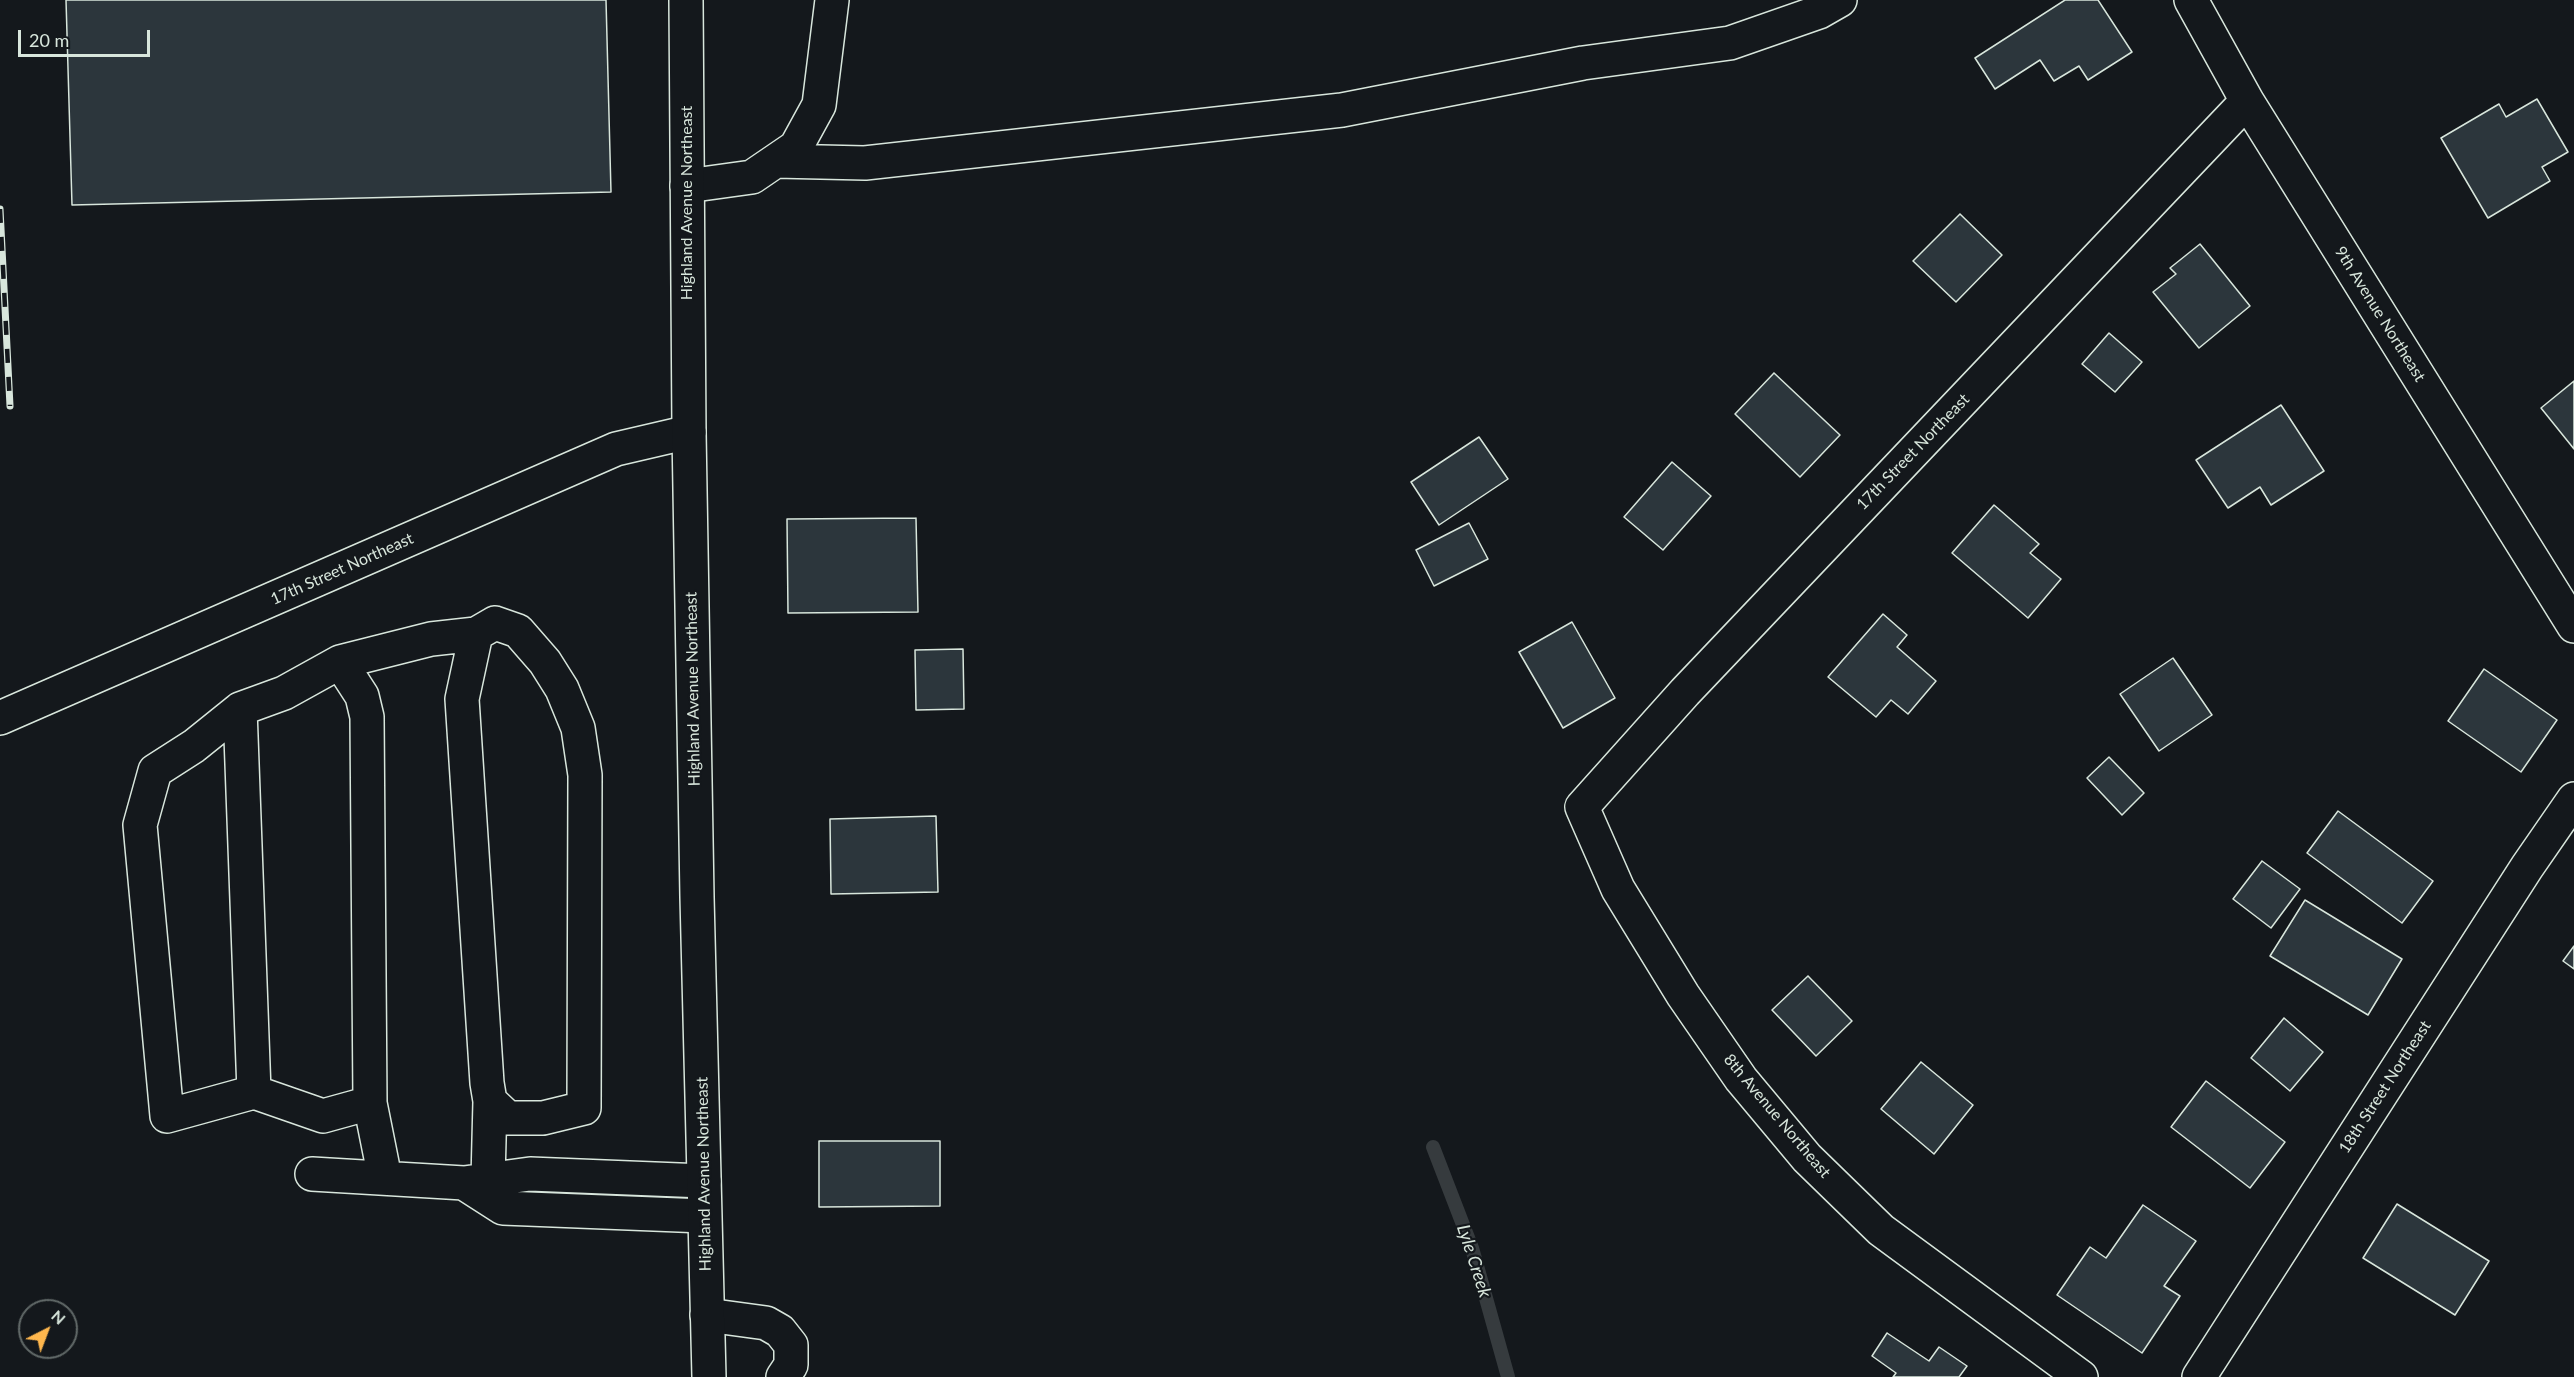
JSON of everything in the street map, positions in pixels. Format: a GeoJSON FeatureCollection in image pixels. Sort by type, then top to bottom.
{"type":"FeatureCollection","features":[{"type":"Feature","properties":{"kind":"street","name":"Highland Avenue Northeast"},"geometry":{"type":"LineString","coordinates":[[686,0],[688,432],[709,1377]]}},
{"type":"Feature","properties":{"kind":"street"},"geometry":{"type":"LineString","coordinates":[[687,186],[752,177],[796,147],[819,105],[832,0]]}},
{"type":"Feature","properties":{"kind":"street"},"geometry":{"type":"LineString","coordinates":[[776,161],[865,163],[1342,110],[1583,63],[1730,43],[1819,12],[1840,0]]}},
{"type":"Feature","properties":{"kind":"street","name":"9th Avenue Northeast"},"geometry":{"type":"LineString","coordinates":[[2191,0],[2247,101],[2574,626]]}},
{"type":"Feature","properties":{"kind":"street","name":"17th Street Northeast"},"geometry":{"type":"LineString","coordinates":[[1582,807],[1685,693],[2247,101]]}},
{"type":"Feature","properties":{"kind":"street","name":"17th Street Northeast"},"geometry":{"type":"LineString","coordinates":[[0,718],[616,449],[688,432]]}},
{"type":"Feature","properties":{"kind":"street"},"geometry":{"type":"LineString","coordinates":[[370,1103],[323,1116],[254,1092],[167,1116],[140,825],[155,771],[194,746],[240,709],[284,693],[340,662],[431,639],[476,634],[495,623],[518,631],[544,662],[562,689],[578,728],[585,775],[584,1108],[543,1118],[508,1118],[490,1101]]}},
{"type":"Feature","properties":{"kind":"street"},"geometry":{"type":"LineString","coordinates":[[476,634],[462,699],[490,1101],[476,1181]]}},
{"type":"Feature","properties":{"kind":"street"},"geometry":{"type":"LineString","coordinates":[[340,662],[362,696],[367,717],[370,1103],[385,1178]]}},
{"type":"Feature","properties":{"kind":"street"},"geometry":{"type":"LineString","coordinates":[[240,709],[254,1092]]}},
{"type":"Feature","properties":{"kind":"street","name":"18th Street Northeast"},"geometry":{"type":"LineString","coordinates":[[2199,1377],[2527,867],[2574,799]]}},
{"type":"Feature","properties":{"kind":"street","name":"8th Avenue Northeast"},"geometry":{"type":"LineString","coordinates":[[1582,807],[1618,889],[1683,995],[1741,1079],[1807,1158],[1881,1230],[2081,1377]]}},
{"type":"Feature","properties":{"kind":"street"},"geometry":{"type":"LineString","coordinates":[[312,1174],[476,1181],[530,1174],[704,1181]]}},
{"type":"Feature","properties":{"kind":"street"},"geometry":{"type":"LineString","coordinates":[[476,1181],[503,1208],[705,1216]]}},
{"type":"Feature","properties":{"kind":"street"},"geometry":{"type":"LineString","coordinates":[[707,1315],[766,1323],[780,1331],[791,1345],[791,1365],[783,1377]]}},
{"type":"Feature","properties":{"kind":"building"},"geometry":{"type":"Polygon","coordinates":[[[66,0],[606,0],[611,192],[72,205],[66,0]]]}},
{"type":"Feature","properties":{"kind":"building"},"geometry":{"type":"Polygon","coordinates":[[[2065,0],[2098,0],[2132,52],[2088,80],[2079,66],[2054,81],[2040,60],[1995,89],[1975,58],[2065,0]]]}},
{"type":"Feature","properties":{"kind":"building"},"geometry":{"type":"Polygon","coordinates":[[[2537,99],[2568,152],[2542,167],[2550,181],[2488,218],[2441,138],[2499,104],[2506,117],[2537,99]]]}},
{"type":"Feature","properties":{"kind":"building"},"geometry":{"type":"Polygon","coordinates":[[[1960,214],[2002,255],[1956,302],[1913,261],[1960,214]]]}},
{"type":"Feature","properties":{"kind":"building"},"geometry":{"type":"Polygon","coordinates":[[[2200,244],[2250,306],[2199,348],[2153,292],[2176,274],[2170,268],[2200,244]]]}},
{"type":"Feature","properties":{"kind":"building"},"geometry":{"type":"Polygon","coordinates":[[[2109,333],[2142,362],[2115,392],[2082,364],[2109,333]]]}},
{"type":"Feature","properties":{"kind":"building"},"geometry":{"type":"Polygon","coordinates":[[[1774,373],[1840,435],[1800,477],[1735,414],[1774,373]]]}},
{"type":"Feature","properties":{"kind":"building"},"geometry":{"type":"Polygon","coordinates":[[[2574,381],[2574,449],[2541,408],[2574,381]]]}},
{"type":"Feature","properties":{"kind":"building"},"geometry":{"type":"Polygon","coordinates":[[[2281,405],[2324,471],[2271,505],[2260,487],[2228,508],[2196,460],[2281,405]]]}},
{"type":"Feature","properties":{"kind":"building"},"geometry":{"type":"Polygon","coordinates":[[[1479,437],[1508,479],[1439,525],[1411,482],[1479,437]]]}},
{"type":"Feature","properties":{"kind":"building"},"geometry":{"type":"Polygon","coordinates":[[[1672,462],[1711,496],[1663,550],[1624,517],[1672,462]]]}},
{"type":"Feature","properties":{"kind":"building"},"geometry":{"type":"Polygon","coordinates":[[[1994,505],[2039,544],[2030,553],[2061,579],[2028,618],[1952,553],[1994,505]]]}},
{"type":"Feature","properties":{"kind":"building"},"geometry":{"type":"Polygon","coordinates":[[[916,518],[918,612],[788,613],[787,519],[916,518]]]}},
{"type":"Feature","properties":{"kind":"building"},"geometry":{"type":"Polygon","coordinates":[[[1469,523],[1488,559],[1434,586],[1416,550],[1469,523]]]}},
{"type":"Feature","properties":{"kind":"building"},"geometry":{"type":"Polygon","coordinates":[[[1883,614],[1907,635],[1897,647],[1936,681],[1908,714],[1891,700],[1876,717],[1828,677],[1883,614]]]}},
{"type":"Feature","properties":{"kind":"building"},"geometry":{"type":"Polygon","coordinates":[[[1572,622],[1615,698],[1563,728],[1519,652],[1572,622]]]}},
{"type":"Feature","properties":{"kind":"building"},"geometry":{"type":"Polygon","coordinates":[[[963,649],[964,709],[916,710],[915,650],[963,649]]]}},
{"type":"Feature","properties":{"kind":"building"},"geometry":{"type":"Polygon","coordinates":[[[2173,658],[2212,715],[2159,751],[2120,694],[2173,658]]]}},
{"type":"Feature","properties":{"kind":"building"},"geometry":{"type":"Polygon","coordinates":[[[2484,669],[2557,720],[2521,772],[2448,721],[2484,669]]]}},
{"type":"Feature","properties":{"kind":"building"},"geometry":{"type":"Polygon","coordinates":[[[2109,757],[2144,793],[2122,815],[2087,778],[2109,757]]]}},
{"type":"Feature","properties":{"kind":"building"},"geometry":{"type":"Polygon","coordinates":[[[2338,811],[2433,881],[2402,923],[2307,853],[2338,811]]]}},
{"type":"Feature","properties":{"kind":"building"},"geometry":{"type":"Polygon","coordinates":[[[936,816],[938,892],[831,894],[830,819],[936,816]]]}},
{"type":"Feature","properties":{"kind":"building"},"geometry":{"type":"Polygon","coordinates":[[[2262,861],[2300,889],[2271,928],[2233,899],[2262,861]]]}},
{"type":"Feature","properties":{"kind":"building"},"geometry":{"type":"Polygon","coordinates":[[[2305,900],[2402,959],[2368,1015],[2270,956],[2305,900]]]}},
{"type":"Feature","properties":{"kind":"building"},"geometry":{"type":"Polygon","coordinates":[[[2574,946],[2574,969],[2563,961],[2574,946]]]}},
{"type":"Feature","properties":{"kind":"building"},"geometry":{"type":"Polygon","coordinates":[[[1808,976],[1852,1021],[1816,1056],[1772,1010],[1808,976]]]}},
{"type":"Feature","properties":{"kind":"building"},"geometry":{"type":"Polygon","coordinates":[[[2284,1018],[2323,1052],[2290,1091],[2251,1058],[2284,1018]]]}},
{"type":"Feature","properties":{"kind":"building"},"geometry":{"type":"Polygon","coordinates":[[[1921,1062],[1973,1105],[1934,1154],[1881,1109],[1921,1062]]]}},
{"type":"Feature","properties":{"kind":"building"},"geometry":{"type":"Polygon","coordinates":[[[2206,1081],[2285,1142],[2250,1188],[2171,1127],[2206,1081]]]}},
{"type":"Feature","properties":{"kind":"building"},"geometry":{"type":"Polygon","coordinates":[[[819,1141],[940,1141],[940,1206],[819,1207],[819,1141]]]}},
{"type":"Feature","properties":{"kind":"building"},"geometry":{"type":"Polygon","coordinates":[[[2397,1204],[2489,1261],[2455,1315],[2363,1258],[2397,1204]]]}},
{"type":"Feature","properties":{"kind":"building"},"geometry":{"type":"Polygon","coordinates":[[[2143,1205],[2196,1241],[2164,1286],[2180,1296],[2142,1353],[2057,1295],[2090,1247],[2106,1258],[2143,1205]]]}},
{"type":"Feature","properties":{"kind":"building"},"geometry":{"type":"Polygon","coordinates":[[[1887,1333],[1929,1361],[1939,1347],[1967,1366],[1959,1377],[1893,1377],[1896,1373],[1872,1356],[1887,1333]]]}},
{"type":"Feature","properties":{"kind":"waterway","name":"Lyle Creek"},"geometry":{"type":"LineString","coordinates":[[1433,1147],[1472,1248],[1508,1377]]}},
{"type":"Feature","properties":{"kind":"railway"},"geometry":{"type":"LineString","coordinates":[[0,209],[10,406]]}}]}
